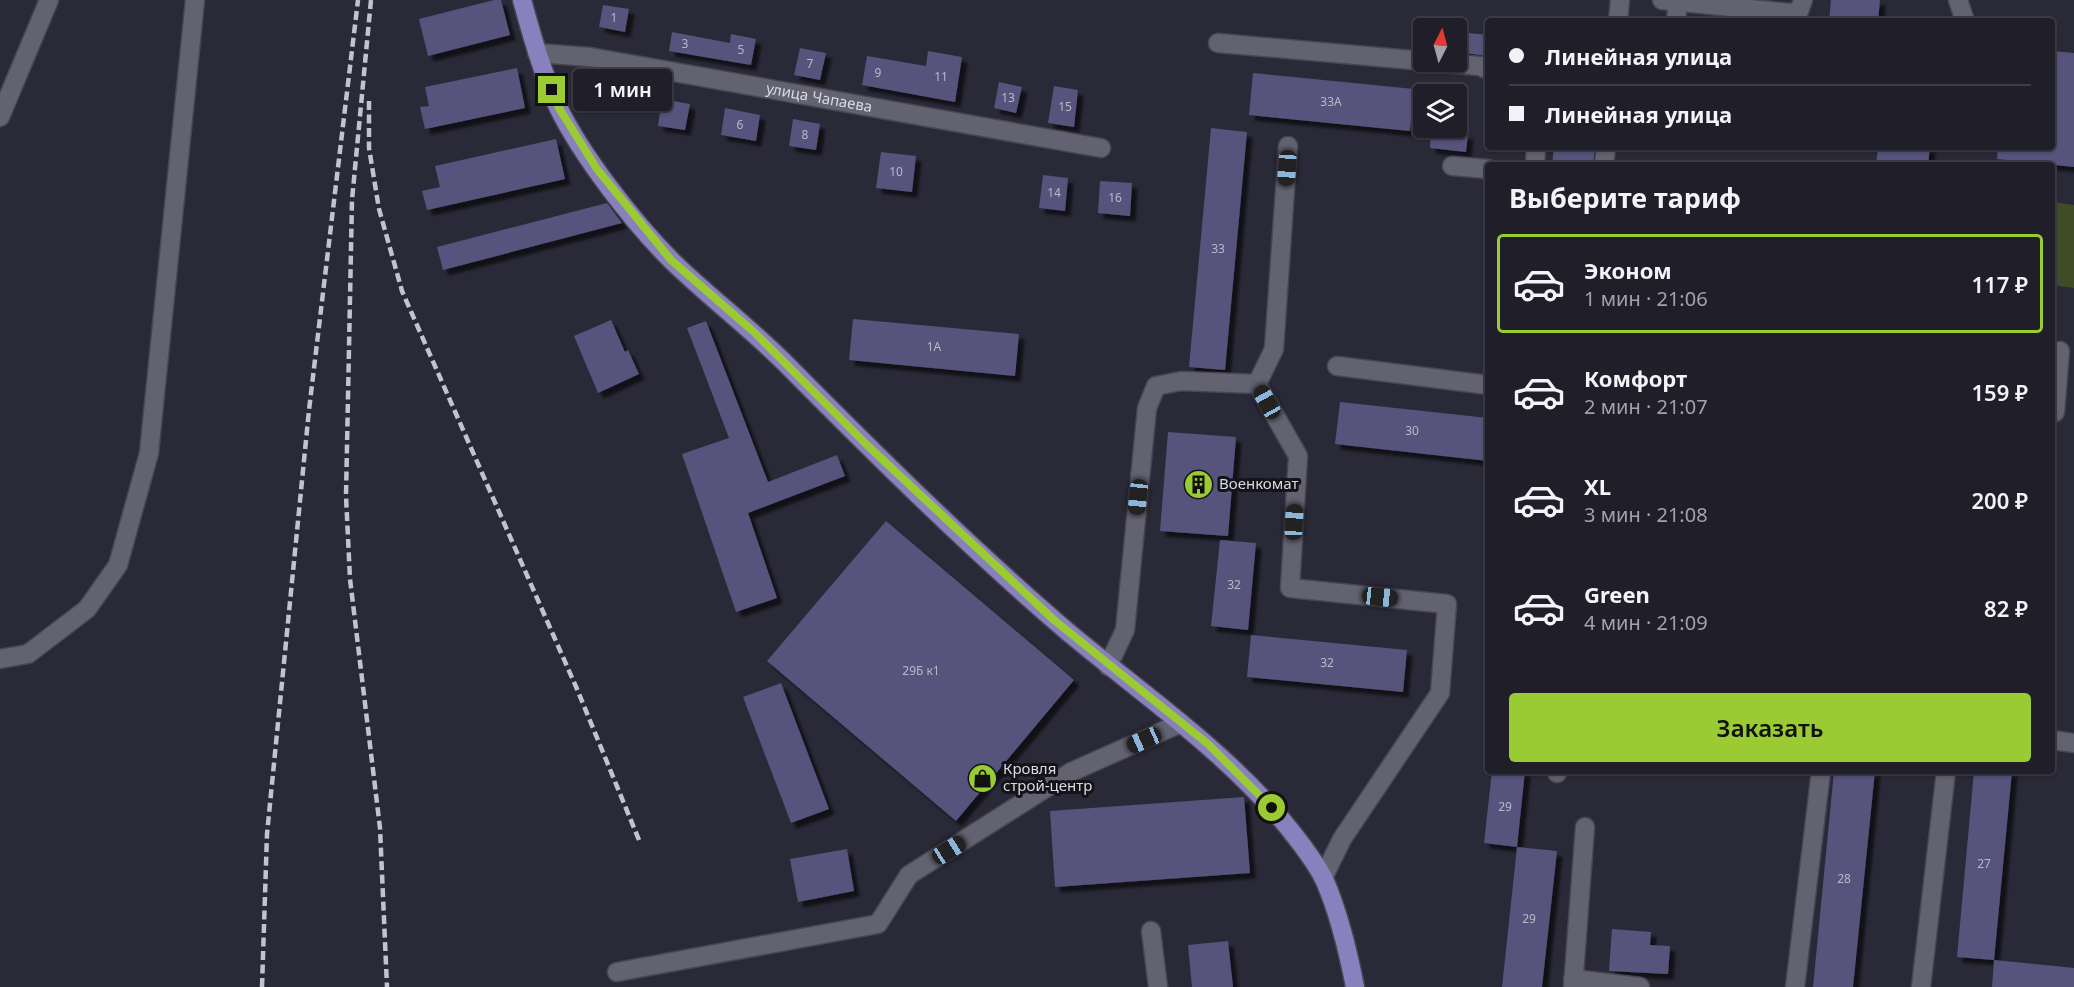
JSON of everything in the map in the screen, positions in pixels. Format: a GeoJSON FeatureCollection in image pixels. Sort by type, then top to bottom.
{"type":"FeatureCollection","features":[{"type":"Feature","properties":{"kind":"main road"},"geometry":{"type":"LineString","coordinates":[[522,0],[537,53],[559,108],[597,169],[671,260],[754,332],[875,453],[1054,620],[1181,723],[1257,790],[1307,852],[1323,878],[1348,953],[1355,987]]}},
{"type":"Feature","properties":{"kind":"street"},"geometry":{"type":"LineString","coordinates":[[0,117],[49,0]]}},
{"type":"Feature","properties":{"kind":"street"},"geometry":{"type":"LineString","coordinates":[[0,659],[28,654],[87,609],[118,565],[149,453],[195,0]]}},
{"type":"Feature","properties":{"kind":"street"},"geometry":{"type":"LineString","coordinates":[[1618,18],[1620,0]]}},
{"type":"Feature","properties":{"kind":"street"},"geometry":{"type":"LineString","coordinates":[[1675,18],[1670,1],[1790,13],[1799,10],[1803,0]]}},
{"type":"Feature","properties":{"kind":"street"},"geometry":{"type":"LineString","coordinates":[[1958,0],[1964,18]]}},
{"type":"Feature","properties":{"kind":"street"},"geometry":{"type":"LineString","coordinates":[[1218,43],[1413,60]]}},
{"type":"Feature","properties":{"kind":"street","name":"улица Чапаева"},"geometry":{"type":"LineString","coordinates":[[537,53],[590,57],[1101,148]]}},
{"type":"Feature","properties":{"kind":"street"},"geometry":{"type":"LineString","coordinates":[[1467,65],[1485,68]]}},
{"type":"Feature","properties":{"kind":"street"},"geometry":{"type":"LineString","coordinates":[[1257,384],[1274,349],[1288,146]]}},
{"type":"Feature","properties":{"kind":"street"},"geometry":{"type":"LineString","coordinates":[[1452,166],[1485,169]]}},
{"type":"Feature","properties":{"kind":"street"},"geometry":{"type":"LineString","coordinates":[[2055,412],[2062,351]]}},
{"type":"Feature","properties":{"kind":"street"},"geometry":{"type":"LineString","coordinates":[[1337,366],[1485,385]]}},
{"type":"Feature","properties":{"kind":"street"},"geometry":{"type":"LineString","coordinates":[[1108,666],[1125,630],[1147,408],[1156,386],[1181,381],[1257,384]]}},
{"type":"Feature","properties":{"kind":"street"},"geometry":{"type":"LineString","coordinates":[[1257,384],[1298,456],[1290,588],[1447,604],[1440,693],[1342,839],[1323,878]]}},
{"type":"Feature","properties":{"kind":"street"},"geometry":{"type":"LineString","coordinates":[[617,972],[878,924],[909,875],[1071,772],[1181,723]]}},
{"type":"Feature","properties":{"kind":"street"},"geometry":{"type":"LineString","coordinates":[[2055,741],[2074,744]]}},
{"type":"Feature","properties":{"kind":"street"},"geometry":{"type":"LineString","coordinates":[[1796,987],[1821,774]]}},
{"type":"Feature","properties":{"kind":"street"},"geometry":{"type":"LineString","coordinates":[[1921,987],[1946,774]]}},
{"type":"Feature","properties":{"kind":"street"},"geometry":{"type":"LineString","coordinates":[[1584,827],[1573,983],[1640,987]]}},
{"type":"Feature","properties":{"kind":"street"},"geometry":{"type":"LineString","coordinates":[[1151,931],[1158,987]]}},
{"type":"Feature","properties":{"kind":"green space"},"geometry":{"type":"Polygon","coordinates":[[[2055,202],[2074,205],[2074,288],[2055,285],[2055,202]]]}},
{"type":"Feature","properties":{"kind":"building"},"geometry":{"type":"Polygon","coordinates":[[[501,0],[510,35],[428,56],[419,19],[501,0]]]}},
{"type":"Feature","properties":{"kind":"building"},"geometry":{"type":"Polygon","coordinates":[[[1831,0],[1880,0],[1878,18],[1829,18],[1831,0]]]}},
{"type":"Feature","properties":{"kind":"building"},"geometry":{"type":"Polygon","coordinates":[[[603,5],[629,9],[625,32],[599,27],[603,5]]]}},
{"type":"Feature","properties":{"kind":"building"},"geometry":{"type":"Polygon","coordinates":[[[672,32],[730,43],[731,34],[756,39],[751,65],[669,51],[672,32]]]}},
{"type":"Feature","properties":{"kind":"building"},"geometry":{"type":"Polygon","coordinates":[[[1467,33],[1485,35],[1485,56],[1467,53],[1467,33]]]}},
{"type":"Feature","properties":{"kind":"building"},"geometry":{"type":"Polygon","coordinates":[[[800,48],[826,53],[820,80],[794,75],[800,48]]]}},
{"type":"Feature","properties":{"kind":"building"},"geometry":{"type":"Polygon","coordinates":[[[928,51],[962,57],[955,102],[862,85],[867,56],[926,66],[928,51]]]}},
{"type":"Feature","properties":{"kind":"building"},"geometry":{"type":"Polygon","coordinates":[[[2055,51],[2074,53],[2074,167],[2055,165],[2055,162],[1997,159],[1998,150],[2055,150],[2055,51]]]}},
{"type":"Feature","properties":{"kind":"building"},"geometry":{"type":"Polygon","coordinates":[[[517,68],[525,108],[425,129],[420,107],[429,106],[425,87],[517,68]]]}},
{"type":"Feature","properties":{"kind":"building"},"geometry":{"type":"Polygon","coordinates":[[[1253,73],[1413,89],[1410,131],[1249,115],[1253,73]]]}},
{"type":"Feature","properties":{"kind":"building"},"geometry":{"type":"Polygon","coordinates":[[[999,82],[1022,87],[1016,113],[994,108],[999,82]]]}},
{"type":"Feature","properties":{"kind":"building"},"geometry":{"type":"Polygon","coordinates":[[[1054,86],[1078,90],[1074,127],[1048,123],[1054,86]]]}},
{"type":"Feature","properties":{"kind":"building"},"geometry":{"type":"Polygon","coordinates":[[[662,99],[690,104],[685,130],[658,126],[662,99]]]}},
{"type":"Feature","properties":{"kind":"building"},"geometry":{"type":"Polygon","coordinates":[[[725,108],[760,115],[756,141],[721,135],[725,108]]]}},
{"type":"Feature","properties":{"kind":"building"},"geometry":{"type":"Polygon","coordinates":[[[793,119],[820,124],[816,150],[789,146],[793,119]]]}},
{"type":"Feature","properties":{"kind":"building"},"geometry":{"type":"Polygon","coordinates":[[[1211,128],[1247,132],[1225,370],[1189,367],[1211,128]]]}},
{"type":"Feature","properties":{"kind":"building"},"geometry":{"type":"Polygon","coordinates":[[[1468,134],[1466,152],[1430,148],[1431,138],[1467,138],[1468,134]]]}},
{"type":"Feature","properties":{"kind":"building"},"geometry":{"type":"Polygon","coordinates":[[[556,139],[565,179],[427,210],[422,191],[440,187],[435,166],[556,139]]]}},
{"type":"Feature","properties":{"kind":"building"},"geometry":{"type":"Polygon","coordinates":[[[1554,150],[1595,150],[1593,162],[1552,162],[1554,150]]]}},
{"type":"Feature","properties":{"kind":"building"},"geometry":{"type":"Polygon","coordinates":[[[1878,150],[1930,150],[1928,162],[1876,162],[1878,150]]]}},
{"type":"Feature","properties":{"kind":"building"},"geometry":{"type":"Polygon","coordinates":[[[881,152],[916,156],[912,192],[876,188],[881,152]]]}},
{"type":"Feature","properties":{"kind":"building"},"geometry":{"type":"Polygon","coordinates":[[[1043,175],[1068,178],[1065,211],[1039,208],[1043,175]]]}},
{"type":"Feature","properties":{"kind":"building"},"geometry":{"type":"Polygon","coordinates":[[[1100,181],[1132,183],[1130,216],[1098,213],[1100,181]]]}},
{"type":"Feature","properties":{"kind":"building"},"geometry":{"type":"Polygon","coordinates":[[[607,203],[622,223],[443,270],[437,247],[607,203]]]}},
{"type":"Feature","properties":{"kind":"building"},"geometry":{"type":"Polygon","coordinates":[[[853,319],[1019,334],[1015,376],[849,360],[853,319]]]}},
{"type":"Feature","properties":{"kind":"building"},"geometry":{"type":"Polygon","coordinates":[[[611,320],[625,352],[628,350],[639,374],[598,393],[574,336],[611,320]]]}},
{"type":"Feature","properties":{"kind":"building"},"geometry":{"type":"Polygon","coordinates":[[[706,321],[768,482],[837,455],[845,476],[748,513],[777,598],[736,612],[682,454],[729,438],[687,328],[706,321]]]}},
{"type":"Feature","properties":{"kind":"building"},"geometry":{"type":"Polygon","coordinates":[[[1340,402],[1485,418],[1485,461],[1335,444],[1340,402]]]}},
{"type":"Feature","properties":{"kind":"building","name":"Военкомат"},"geometry":{"type":"Polygon","coordinates":[[[1168,432],[1236,437],[1228,536],[1160,531],[1168,432]]]}},
{"type":"Feature","properties":{"kind":"building"},"geometry":{"type":"Polygon","coordinates":[[[886,521],[1074,680],[956,821],[767,661],[886,521]]]}},
{"type":"Feature","properties":{"kind":"building"},"geometry":{"type":"Polygon","coordinates":[[[1220,540],[1256,543],[1248,630],[1211,626],[1220,540]]]}},
{"type":"Feature","properties":{"kind":"building"},"geometry":{"type":"Polygon","coordinates":[[[1251,635],[1407,650],[1403,692],[1247,677],[1251,635]]]}},
{"type":"Feature","properties":{"kind":"building"},"geometry":{"type":"Polygon","coordinates":[[[781,683],[829,809],[791,823],[743,697],[781,683]]]}},
{"type":"Feature","properties":{"kind":"building"},"geometry":{"type":"Polygon","coordinates":[[[1492,774],[1525,774],[1517,847],[1484,843],[1492,774]]]}},
{"type":"Feature","properties":{"kind":"building"},"geometry":{"type":"Polygon","coordinates":[[[1834,774],[1875,774],[1853,987],[1813,987],[1834,774]]]}},
{"type":"Feature","properties":{"kind":"building"},"geometry":{"type":"Polygon","coordinates":[[[1974,774],[2012,774],[1994,960],[1957,957],[1974,774]]]}},
{"type":"Feature","properties":{"kind":"building"},"geometry":{"type":"Polygon","coordinates":[[[1244,797],[1250,873],[1055,887],[1050,811],[1244,797]]]}},
{"type":"Feature","properties":{"kind":"building"},"geometry":{"type":"Polygon","coordinates":[[[1517,847],[1557,851],[1542,987],[1502,987],[1517,847]]]}},
{"type":"Feature","properties":{"kind":"building"},"geometry":{"type":"Polygon","coordinates":[[[847,849],[854,891],[798,902],[790,859],[847,849]]]}},
{"type":"Feature","properties":{"kind":"building"},"geometry":{"type":"Polygon","coordinates":[[[1612,929],[1651,932],[1650,945],[1670,946],[1668,974],[1609,971],[1612,929]]]}},
{"type":"Feature","properties":{"kind":"building"},"geometry":{"type":"Polygon","coordinates":[[[1228,941],[1233,987],[1192,987],[1188,945],[1228,941]]]}},
{"type":"Feature","properties":{"kind":"building"},"geometry":{"type":"Polygon","coordinates":[[[1994,960],[2074,968],[2074,987],[1992,987],[1994,960]]]}},
{"type":"Feature","properties":{"kind":"railway"},"geometry":{"type":"LineString","coordinates":[[262,987],[267,834],[309,410],[358,0]]}},
{"type":"Feature","properties":{"kind":"railway"},"geometry":{"type":"LineString","coordinates":[[371,0],[352,200],[346,496],[350,579],[380,828],[387,987]]}},
{"type":"Feature","properties":{"kind":"railway"},"geometry":{"type":"LineString","coordinates":[[369,101],[369,148],[379,209],[402,291],[577,689],[639,840]]}},
{"type":"Feature","properties":{"kind":"place","name":"Военкомат"},"geometry":{"type":"Point","coordinates":[1198,484]}},
{"type":"Feature","properties":{"kind":"place","name":"Кровля строй-центр"},"geometry":{"type":"Point","coordinates":[982,778]}},
{"type":"Feature","properties":{"kind":"route"},"geometry":{"type":"LineString","coordinates":[[552,90],[559,108],[597,169],[671,260],[754,332],[867,445],[1054,620],[1108,666],[1208,744],[1257,790],[1272,808]]}}]}
